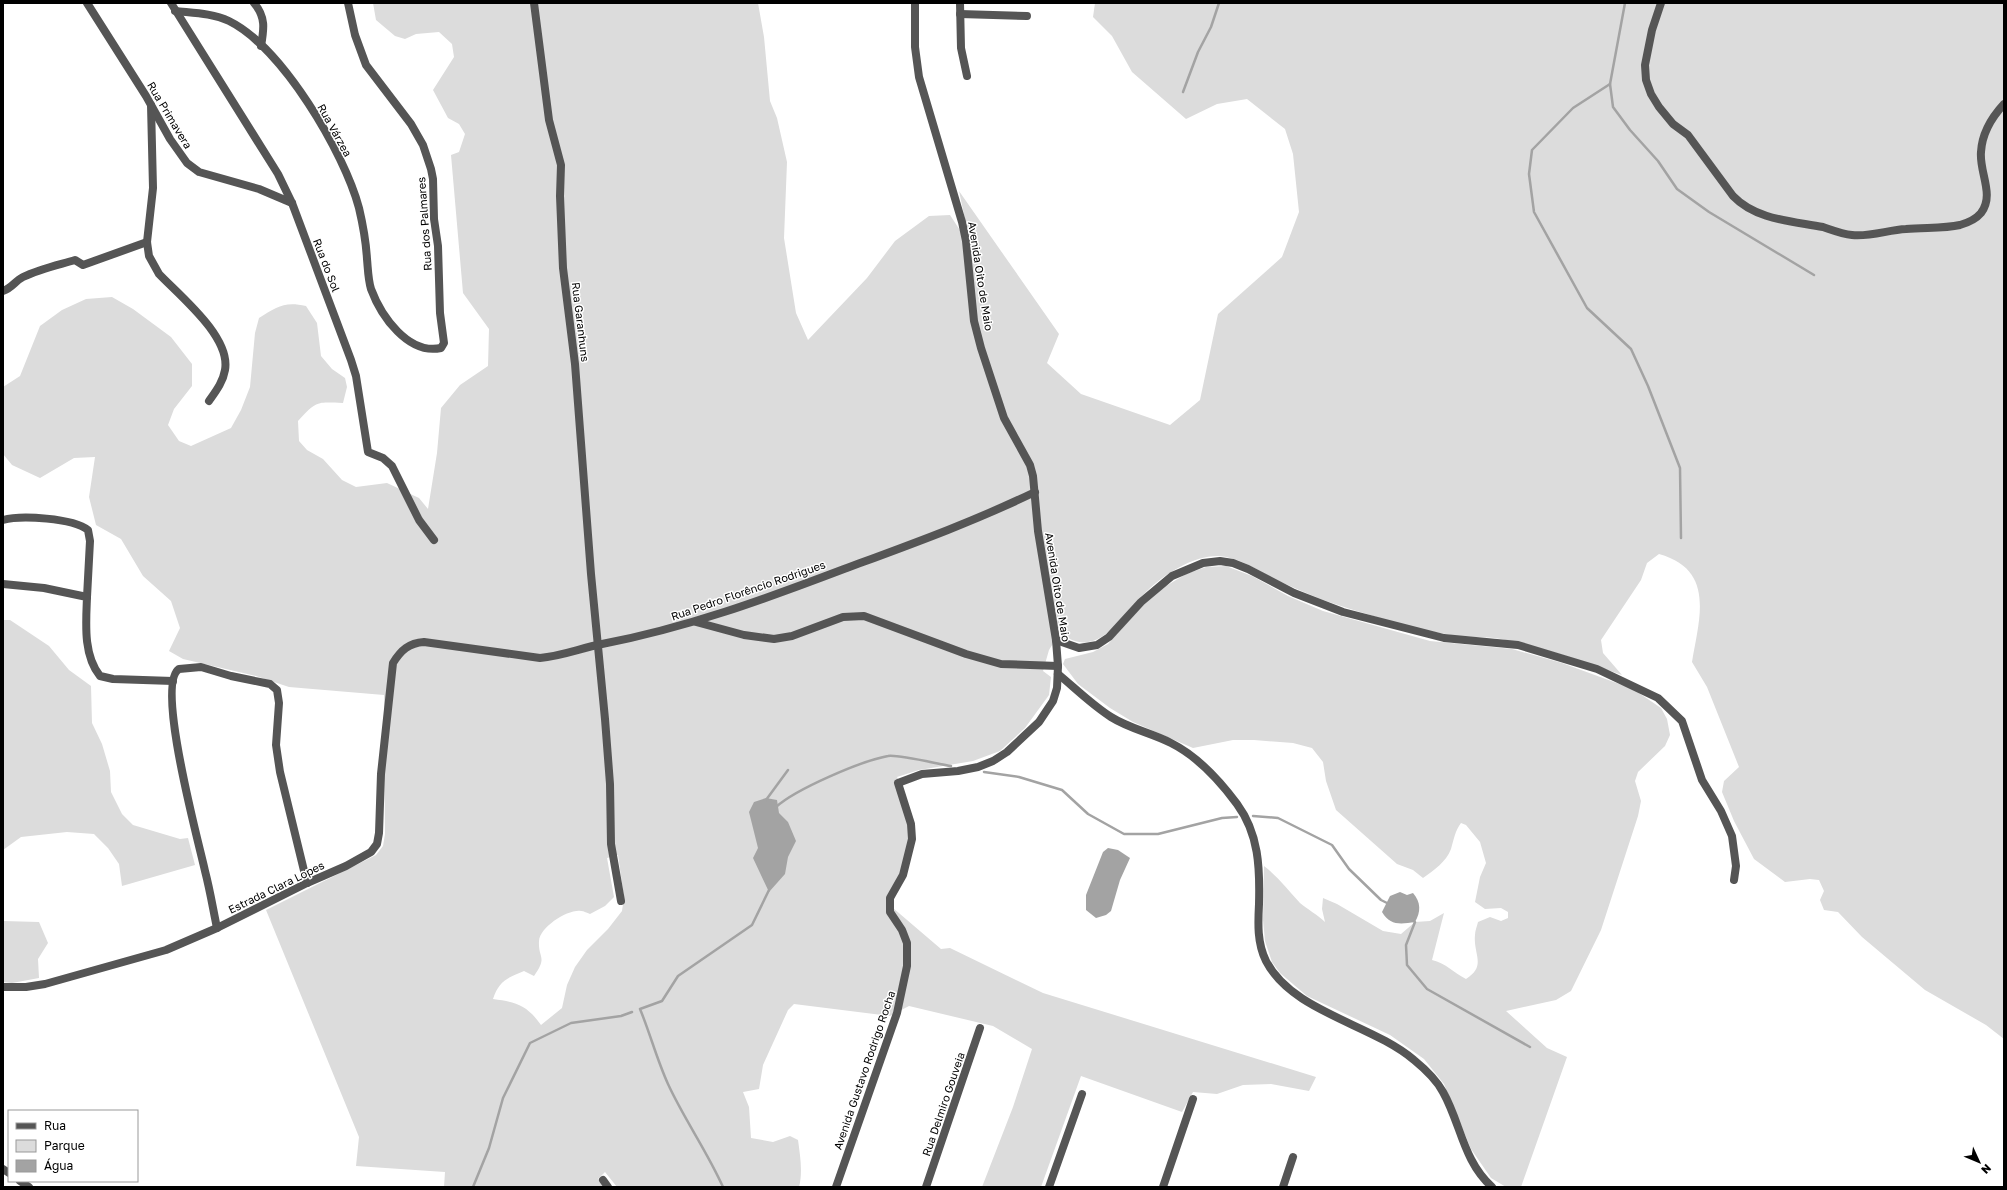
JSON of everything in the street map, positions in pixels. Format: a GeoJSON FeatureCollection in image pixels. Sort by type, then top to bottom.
{"type":"FeatureCollection","features":[{"type":"Feature","properties":{"kind":"street","name":"Rua Primavera"},"geometry":{"type":"LineString","coordinates":[[87,3],[151,105],[178,152],[191,167],[207,174],[259,189],[292,203]]}},
{"type":"Feature","properties":{"kind":"street","name":"Rua do Sol"},"geometry":{"type":"LineString","coordinates":[[171,3],[278,174],[292,203],[351,360],[356,376],[368,452],[384,458],[392,466],[419,520],[434,540]]}},
{"type":"Feature","properties":{"kind":"street"},"geometry":{"type":"LineString","coordinates":[[254,3],[260,10],[265,24],[261,46]]}},
{"type":"Feature","properties":{"kind":"street","name":"Rua dos Palmares"},"geometry":{"type":"LineString","coordinates":[[348,3],[354,34],[366,64],[411,124],[423,145],[431,169],[433,179],[434,219],[438,246],[439,303],[444,346]]}},
{"type":"Feature","properties":{"kind":"street","name":"Rua Garanhuns"},"geometry":{"type":"LineString","coordinates":[[534,3],[548,114],[561,165],[560,218],[563,268],[575,364],[590,567],[609,769],[611,844],[621,901]]}},
{"type":"Feature","properties":{"kind":"street","name":"Avenida Oito de Maio"},"geometry":{"type":"LineString","coordinates":[[915,3],[915,47],[918,77],[965,234],[974,321],[1004,418],[1031,470],[1035,492],[1038,531],[1056,640],[1058,670]]}},
{"type":"Feature","properties":{"kind":"street"},"geometry":{"type":"LineString","coordinates":[[960,3],[961,48],[967,76]]}},
{"type":"Feature","properties":{"kind":"street"},"geometry":{"type":"LineString","coordinates":[[1661,3],[1652,30],[1645,65],[1646,80],[1651,94],[1659,107],[1673,124],[1688,135],[1740,204],[1752,211],[1768,216],[1851,235],[1865,236],[1905,229],[1960,225],[1974,219],[1981,213],[1988,199],[1981,153],[1982,140],[1989,123],[2004,104]]}},
{"type":"Feature","properties":{"kind":"street","name":"Rua Várzea"},"geometry":{"type":"LineString","coordinates":[[175,11],[211,15],[228,21],[242,29],[284,68],[300,91],[351,184],[362,221],[370,287],[378,303],[394,327],[410,343],[420,348],[433,350],[444,346]]}},
{"type":"Feature","properties":{"kind":"street"},"geometry":{"type":"LineString","coordinates":[[960,14],[1027,16]]}},
{"type":"Feature","properties":{"kind":"street"},"geometry":{"type":"LineString","coordinates":[[151,105],[153,188],[147,242],[149,256],[159,274],[205,322],[223,350],[225,372],[210,400]]}},
{"type":"Feature","properties":{"kind":"street"},"geometry":{"type":"LineString","coordinates":[[3,290],[11,288],[16,282],[32,273],[75,260],[84,265],[147,242]]}},
{"type":"Feature","properties":{"kind":"street","name":"Rua Pedro Florêncio Rodrigues"},"geometry":{"type":"LineString","coordinates":[[393,662],[404,648],[420,643],[540,658],[556,656],[696,622],[788,590],[965,524],[1035,492]]}},
{"type":"Feature","properties":{"kind":"street"},"geometry":{"type":"LineString","coordinates":[[3,520],[34,518],[61,521],[80,525],[88,530],[90,541],[86,621],[88,646],[93,663],[100,676],[113,679],[172,681]]}},
{"type":"Feature","properties":{"kind":"street"},"geometry":{"type":"LineString","coordinates":[[1056,640],[1079,648],[1097,645],[1109,637],[1141,602],[1172,576],[1202,563],[1220,561],[1232,563],[1248,569],[1294,593],[1357,616],[1444,638],[1518,645],[1597,669],[1658,698],[1672,709],[1682,721],[1702,780],[1721,811],[1732,836],[1736,855],[1734,880]]}},
{"type":"Feature","properties":{"kind":"street"},"geometry":{"type":"LineString","coordinates":[[3,584],[44,588],[87,597]]}},
{"type":"Feature","properties":{"kind":"street"},"geometry":{"type":"LineString","coordinates":[[696,622],[744,635],[774,639],[792,636],[843,617],[864,616],[966,654],[995,662],[1058,670],[1111,717],[1178,747],[1206,769],[1226,791],[1244,815],[1255,840],[1259,870],[1258,926],[1260,943],[1267,964],[1296,994],[1341,1020],[1398,1047],[1425,1069],[1443,1092],[1476,1169],[1492,1187]]}},
{"type":"Feature","properties":{"kind":"street","name":"Estrada Clara Lopes"},"geometry":{"type":"LineString","coordinates":[[3,987],[26,987],[45,984],[112,967],[166,950],[217,928],[307,883],[362,858],[371,852],[377,844],[379,833],[381,774],[393,662]]}},
{"type":"Feature","properties":{"kind":"street"},"geometry":{"type":"LineString","coordinates":[[217,928],[183,778],[172,702],[172,681],[177,670],[185,667],[201,667],[231,676],[270,684],[277,690],[278,703],[276,745],[280,772],[307,883]]}},
{"type":"Feature","properties":{"kind":"street","name":"Avenida Gustavo Rodrigo Rocha"},"geometry":{"type":"LineString","coordinates":[[836,1187],[897,1013],[908,966],[907,942],[902,930],[891,916],[890,909],[890,898],[903,875],[912,839],[911,824],[898,783],[922,774],[958,771],[978,767],[1007,752],[1022,740],[1047,711],[1055,695],[1058,670]]}},
{"type":"Feature","properties":{"kind":"street","name":"Rua Delmiro Gouveia"},"geometry":{"type":"LineString","coordinates":[[926,1187],[980,1028]]}},
{"type":"Feature","properties":{"kind":"street"},"geometry":{"type":"LineString","coordinates":[[1049,1187],[1082,1094]]}},
{"type":"Feature","properties":{"kind":"street"},"geometry":{"type":"LineString","coordinates":[[1163,1187],[1193,1099]]}},
{"type":"Feature","properties":{"kind":"street"},"geometry":{"type":"LineString","coordinates":[[1283,1187],[1293,1156]]}},
{"type":"Feature","properties":{"kind":"green space"},"geometry":{"type":"Polygon","coordinates":[[[373,3],[758,3],[764,37],[770,101],[777,118],[787,162],[784,238],[796,313],[808,340],[867,278],[895,241],[929,216],[950,215],[971,247],[959,191],[1059,334],[1047,363],[1081,394],[1170,425],[1200,400],[1218,314],[1282,257],[1299,212],[1293,154],[1285,129],[1247,99],[1217,104],[1186,119],[1132,72],[1112,36],[1093,17],[1095,3],[2004,3],[2004,1039],[1986,1025],[1925,990],[1862,937],[1838,912],[1824,910],[1820,900],[1824,891],[1819,880],[1810,879],[1785,882],[1754,859],[1734,821],[1722,792],[1724,781],[1739,767],[1707,687],[1692,662],[1700,613],[1700,598],[1696,584],[1689,572],[1677,561],[1659,554],[1647,563],[1641,580],[1601,640],[1603,653],[1622,675],[1562,655],[1516,642],[1495,638],[1451,635],[1381,618],[1326,601],[1283,583],[1252,566],[1235,559],[1218,556],[1198,559],[1180,567],[1162,578],[1147,591],[1119,623],[1097,639],[1086,642],[1073,640],[1060,632],[1049,650],[1043,671],[1051,677],[1049,695],[1025,728],[1000,751],[973,761],[919,770],[897,777],[903,787],[913,840],[893,902],[893,908],[941,949],[950,948],[1043,993],[1316,1077],[1309,1091],[1271,1084],[1243,1085],[1217,1094],[1193,1092],[1182,1112],[1081,1076],[1041,1187],[982,1187],[1013,1107],[1032,1049],[993,1026],[909,1006],[890,1016],[794,1004],[788,1010],[763,1065],[759,1089],[743,1092],[749,1107],[751,1138],[773,1142],[790,1136],[798,1140],[801,1169],[799,1187],[617,1187],[605,1172],[598,1179],[604,1187],[444,1187],[445,1172],[356,1166],[359,1137],[266,910],[376,855],[383,846],[385,834],[384,695],[289,687],[256,676],[183,659],[169,651],[180,628],[171,601],[143,576],[121,539],[96,525],[89,497],[95,457],[74,458],[40,478],[12,465],[3,454],[3,387],[20,376],[40,326],[62,310],[86,299],[112,297],[133,309],[171,337],[192,364],[192,386],[174,409],[168,425],[179,441],[191,446],[231,428],[241,410],[250,387],[255,333],[259,318],[281,306],[292,304],[306,306],[317,323],[321,356],[332,369],[345,378],[347,387],[343,403],[328,402],[318,404],[309,409],[298,421],[299,441],[307,450],[323,459],[342,480],[356,487],[387,483],[419,498],[428,509],[437,453],[441,408],[460,385],[488,366],[489,329],[463,293],[451,155],[459,152],[465,134],[459,124],[448,118],[433,90],[454,57],[452,44],[439,32],[416,34],[405,39],[395,36],[376,20],[373,3]],[[618,855],[607,858],[614,897],[605,906],[590,914],[582,911],[576,911],[562,916],[549,925],[544,930],[539,941],[541,965],[534,976],[524,971],[508,978],[498,988],[493,999],[515,1003],[531,1013],[541,1025],[562,1008],[567,985],[575,967],[587,950],[608,929],[622,911],[624,897],[618,855]]]}},
{"type":"Feature","properties":{"kind":"green space"},"geometry":{"type":"Polygon","coordinates":[[[1226,566],[1252,576],[1288,596],[1323,611],[1430,641],[1512,649],[1562,663],[1633,689],[1661,708],[1667,719],[1670,735],[1665,746],[1638,772],[1635,781],[1641,801],[1638,816],[1601,930],[1571,991],[1556,1000],[1506,1011],[1547,1048],[1567,1057],[1521,1187],[1506,1187],[1491,1178],[1471,1149],[1444,1084],[1424,1059],[1390,1035],[1307,996],[1280,973],[1272,962],[1265,941],[1263,920],[1264,866],[1300,903],[1325,922],[1322,909],[1323,898],[1337,904],[1383,931],[1401,934],[1415,922],[1430,921],[1444,913],[1432,960],[1442,963],[1466,979],[1476,969],[1478,964],[1475,932],[1478,922],[1490,917],[1501,921],[1508,918],[1508,912],[1501,908],[1485,909],[1475,902],[1480,877],[1486,863],[1480,842],[1466,825],[1461,823],[1459,826],[1449,854],[1446,858],[1423,878],[1413,870],[1397,864],[1336,810],[1326,781],[1323,762],[1312,748],[1293,743],[1233,740],[1193,748],[1133,722],[1110,708],[1078,684],[1063,664],[1065,659],[1093,652],[1108,644],[1144,604],[1166,586],[1186,574],[1206,567],[1226,566]]]}},
{"type":"Feature","properties":{"kind":"green space"},"geometry":{"type":"Polygon","coordinates":[[[3,620],[10,620],[49,646],[69,670],[91,686],[92,723],[102,744],[110,771],[111,792],[122,814],[133,825],[180,839],[188,838],[195,865],[122,886],[119,864],[108,848],[94,834],[67,832],[21,837],[3,850],[3,620]]]}},
{"type":"Feature","properties":{"kind":"green space"},"geometry":{"type":"Polygon","coordinates":[[[3,921],[39,922],[48,943],[38,959],[39,978],[12,983],[3,982],[3,921]]]}},
{"type":"Feature","properties":{"kind":"water"},"geometry":{"type":"Polygon","coordinates":[[[766,798],[777,800],[779,813],[788,822],[796,841],[788,857],[785,874],[769,892],[753,858],[758,848],[749,812],[754,802],[766,798]]]}},
{"type":"Feature","properties":{"kind":"water"},"geometry":{"type":"Polygon","coordinates":[[[1108,848],[1118,850],[1130,858],[1120,880],[1111,911],[1106,915],[1096,918],[1086,910],[1086,895],[1103,852],[1108,848]]]}},
{"type":"Feature","properties":{"kind":"water"},"geometry":{"type":"Polygon","coordinates":[[[1400,892],[1407,895],[1413,893],[1418,900],[1419,911],[1415,922],[1392,922],[1385,917],[1382,912],[1390,896],[1400,892]]]}},
{"type":"Feature","properties":{"kind":"waterway"},"geometry":{"type":"LineString","coordinates":[[1183,92],[1198,52],[1211,27],[1219,3]]}},
{"type":"Feature","properties":{"kind":"waterway"},"geometry":{"type":"LineString","coordinates":[[1625,3],[1610,84],[1613,107],[1630,130],[1658,161],[1677,189],[1709,212],[1814,275]]}},
{"type":"Feature","properties":{"kind":"waterway"},"geometry":{"type":"LineString","coordinates":[[1610,84],[1573,108],[1532,150],[1529,174],[1534,212],[1587,308],[1631,349],[1648,386],[1680,468],[1681,538]]}},
{"type":"Feature","properties":{"kind":"waterway"},"geometry":{"type":"LineString","coordinates":[[776,807],[813,784],[862,764],[888,756],[951,766]]}},
{"type":"Feature","properties":{"kind":"waterway"},"geometry":{"type":"LineString","coordinates":[[766,800],[788,770]]}},
{"type":"Feature","properties":{"kind":"waterway"},"geometry":{"type":"LineString","coordinates":[[984,772],[1019,777],[1062,790],[1088,814],[1124,834],[1158,834],[1222,818],[1237,817]]}},
{"type":"Feature","properties":{"kind":"waterway"},"geometry":{"type":"LineString","coordinates":[[1253,816],[1278,818],[1332,845],[1349,869],[1381,900],[1387,903]]}},
{"type":"Feature","properties":{"kind":"waterway"},"geometry":{"type":"LineString","coordinates":[[723,1187],[668,1084],[640,1009],[662,1001],[678,976],[752,925],[769,890]]}},
{"type":"Feature","properties":{"kind":"waterway"},"geometry":{"type":"LineString","coordinates":[[1413,921],[1415,922],[1406,945],[1407,965],[1427,989],[1530,1047]]}},
{"type":"Feature","properties":{"kind":"waterway"},"geometry":{"type":"LineString","coordinates":[[473,1187],[489,1148],[503,1098],[530,1043],[571,1023],[621,1016],[632,1012]]}}]}
